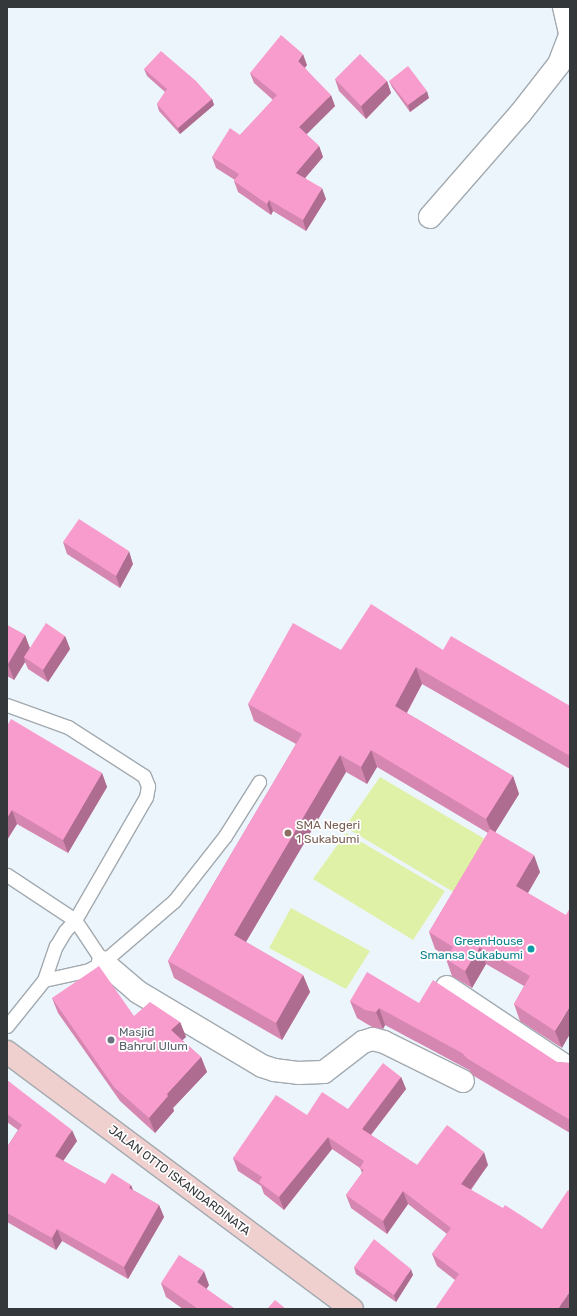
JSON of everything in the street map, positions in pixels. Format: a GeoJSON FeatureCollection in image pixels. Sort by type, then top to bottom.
{"type":"FeatureCollection","features":[{"type":"Feature","properties":{"kind":"main road","name":"JALAN OTTO ISKANDARDINATA"},"geometry":{"type":"LineString","coordinates":[[7,1052],[340,1305]]}},
{"type":"Feature","properties":{"kind":"street"},"geometry":{"type":"LineString","coordinates":[[564,7],[570,32]]}},
{"type":"Feature","properties":{"kind":"street"},"geometry":{"type":"LineString","coordinates":[[430,217],[520,114],[559,64],[570,36]]}},
{"type":"Feature","properties":{"kind":"street"},"geometry":{"type":"LineString","coordinates":[[103,962],[138,992],[262,1066],[274,1070],[298,1073],[324,1072],[363,1042],[373,1039],[384,1042],[463,1081]]}},
{"type":"Feature","properties":{"kind":"street"},"geometry":{"type":"LineString","coordinates":[[447,987],[570,1069]]}},
{"type":"Feature","properties":{"kind":"lane"},"geometry":{"type":"LineString","coordinates":[[7,705],[31,711],[68,727],[144,776],[148,786],[146,797],[75,920],[64,931],[56,946],[44,980],[7,1026]]}},
{"type":"Feature","properties":{"kind":"lane"},"geometry":{"type":"LineString","coordinates":[[44,980],[88,970],[103,962],[174,901],[221,841],[259,782]]}},
{"type":"Feature","properties":{"kind":"lane"},"geometry":{"type":"LineString","coordinates":[[7,875],[75,920],[103,962]]}},
{"type":"Feature","properties":{"kind":"green space"},"geometry":{"type":"Polygon","coordinates":[[[380,777],[490,842],[455,893],[345,827],[380,777]]]}},
{"type":"Feature","properties":{"kind":"green space"},"geometry":{"type":"Polygon","coordinates":[[[346,833],[445,891],[413,940],[313,879],[346,833]]]}},
{"type":"Feature","properties":{"kind":"green space"},"geometry":{"type":"Polygon","coordinates":[[[291,908],[370,951],[346,989],[269,948],[291,908]]]}},
{"type":"Feature","properties":{"kind":"building"},"geometry":{"type":"Polygon","coordinates":[[[281,35],[303,54],[298,61],[331,95],[299,127],[319,146],[296,173],[322,188],[303,220],[269,200],[267,204],[234,181],[239,174],[212,157],[230,128],[240,135],[277,95],[250,73],[281,35]]]}},
{"type":"Feature","properties":{"kind":"building"},"geometry":{"type":"Polygon","coordinates":[[[161,51],[196,81],[212,99],[178,128],[157,104],[167,89],[144,69],[161,51]]]}},
{"type":"Feature","properties":{"kind":"building"},"geometry":{"type":"Polygon","coordinates":[[[360,54],[387,81],[361,106],[335,79],[360,54]]]}},
{"type":"Feature","properties":{"kind":"building"},"geometry":{"type":"Polygon","coordinates":[[[408,66],[427,91],[408,105],[389,81],[408,66]]]}},
{"type":"Feature","properties":{"kind":"building"},"geometry":{"type":"Polygon","coordinates":[[[79,519],[129,551],[116,576],[63,542],[79,519]]]}},
{"type":"Feature","properties":{"kind":"building"},"geometry":{"type":"Polygon","coordinates":[[[371,604],[443,650],[451,636],[570,706],[570,756],[416,667],[395,706],[513,776],[486,819],[371,750],[361,767],[340,755],[234,935],[303,975],[276,1023],[168,961],[302,734],[248,704],[293,623],[341,650],[371,604]]]}},
{"type":"Feature","properties":{"kind":"building"},"geometry":{"type":"Polygon","coordinates":[[[46,623],[65,636],[43,670],[24,657],[46,623]]]}},
{"type":"Feature","properties":{"kind":"building"},"geometry":{"type":"Polygon","coordinates":[[[7,625],[25,635],[8,664],[7,663],[7,625]]]}},
{"type":"Feature","properties":{"kind":"building"},"geometry":{"type":"Polygon","coordinates":[[[11,719],[102,773],[63,840],[12,810],[7,818],[7,726],[11,719]]]}},
{"type":"Feature","properties":{"kind":"building"},"geometry":{"type":"Polygon","coordinates":[[[490,829],[534,855],[516,886],[566,915],[570,908],[570,1006],[555,1031],[514,1004],[530,976],[480,947],[465,971],[446,959],[453,947],[429,932],[490,829]]]}},
{"type":"Feature","properties":{"kind":"building"},"geometry":{"type":"Polygon","coordinates":[[[99,966],[134,1016],[150,1002],[180,1022],[171,1030],[201,1057],[167,1094],[168,1096],[149,1118],[114,1087],[52,998],[99,966]]]}},
{"type":"Feature","properties":{"kind":"building"},"geometry":{"type":"Polygon","coordinates":[[[367,972],[419,1003],[433,980],[557,1062],[570,1063],[570,1120],[468,1059],[462,1053],[379,1008],[376,1012],[365,1010],[350,1001],[367,972]]]}},
{"type":"Feature","properties":{"kind":"building"},"geometry":{"type":"Polygon","coordinates":[[[383,1063],[401,1077],[362,1129],[417,1165],[447,1125],[484,1152],[461,1184],[503,1208],[505,1205],[542,1229],[568,1190],[570,1192],[570,1291],[558,1309],[435,1309],[459,1274],[432,1254],[451,1228],[403,1191],[383,1221],[346,1195],[364,1170],[360,1168],[364,1161],[328,1137],[279,1197],[259,1182],[262,1177],[233,1158],[276,1095],[307,1115],[322,1092],[348,1109],[383,1063]]]}},
{"type":"Feature","properties":{"kind":"building"},"geometry":{"type":"Polygon","coordinates":[[[7,1080],[72,1130],[55,1156],[105,1184],[112,1173],[131,1185],[129,1188],[159,1205],[124,1267],[57,1229],[52,1238],[7,1213],[7,1147],[22,1125],[7,1114],[7,1080]]]}},
{"type":"Feature","properties":{"kind":"building"},"geometry":{"type":"Polygon","coordinates":[[[374,1239],[411,1269],[394,1295],[354,1267],[374,1239]]]}},
{"type":"Feature","properties":{"kind":"building"},"geometry":{"type":"Polygon","coordinates":[[[179,1255],[204,1271],[197,1282],[235,1309],[198,1309],[161,1283],[179,1255]]]}},
{"type":"Feature","properties":{"kind":"building"},"geometry":{"type":"Polygon","coordinates":[[[275,1300],[286,1309],[267,1309],[275,1300]]]}},
{"type":"Feature","properties":{"kind":"place","name":"SMA Negeri 1 Sukabumi"},"geometry":{"type":"Point","coordinates":[288,833]}},
{"type":"Feature","properties":{"kind":"place","name":"GreenHouse Smansa Sukabumi"},"geometry":{"type":"Point","coordinates":[531,949]}},
{"type":"Feature","properties":{"kind":"place","name":"Masjid Bahrul Ulum"},"geometry":{"type":"Point","coordinates":[111,1040]}}]}
